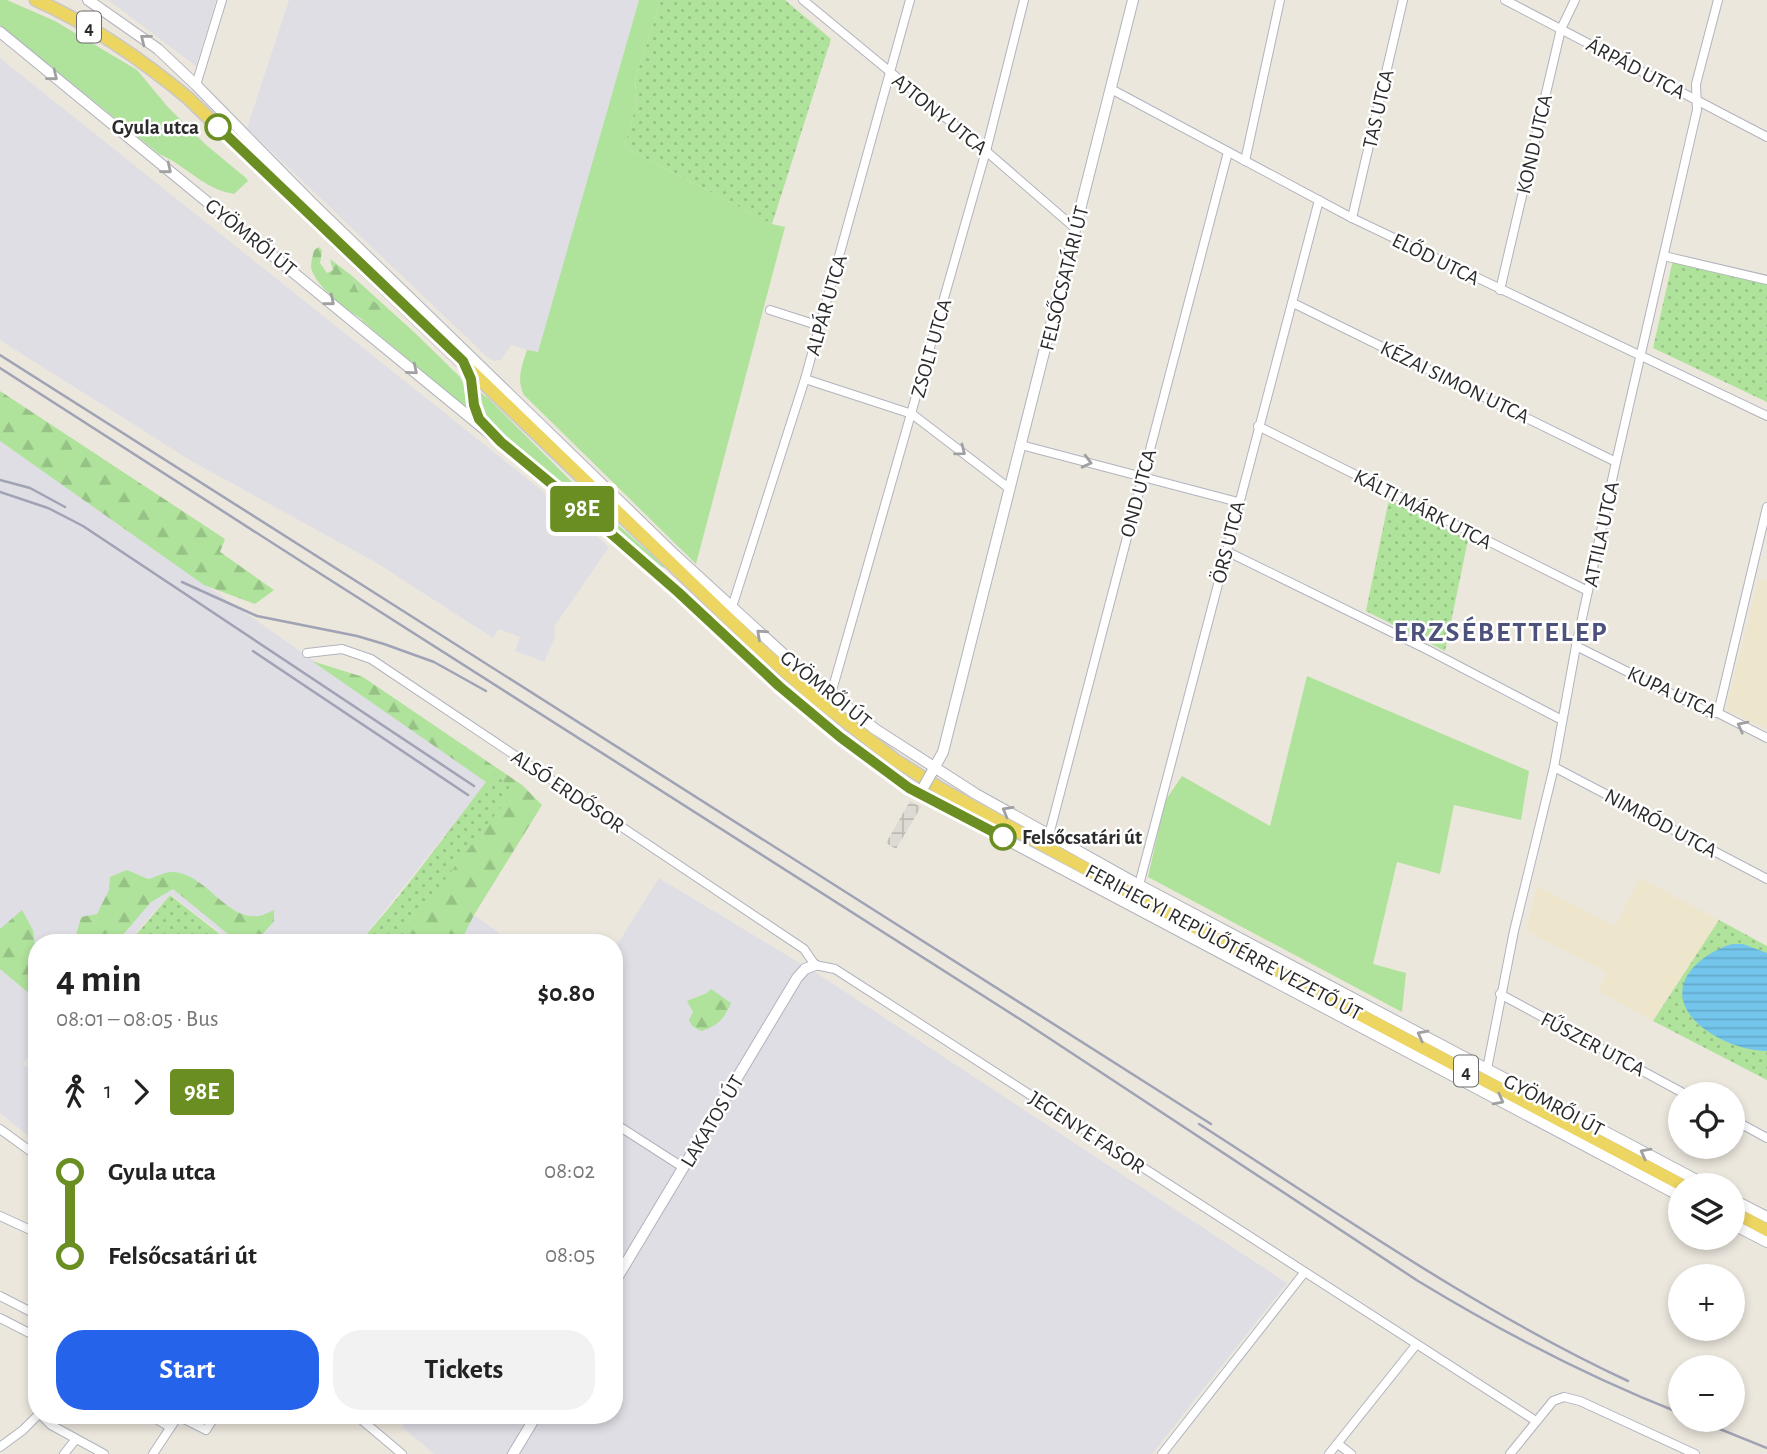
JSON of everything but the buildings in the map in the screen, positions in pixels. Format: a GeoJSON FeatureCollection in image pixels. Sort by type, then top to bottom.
{"type":"FeatureCollection","features":[{"type":"Feature","properties":{"kind":"main road","name":"FERIHEGYI REPÜLŐTÉRRE VEZETŐ ÚT"},"geometry":{"type":"LineString","coordinates":[[36,0],[113,40],[188,98],[754,643],[813,695],[895,760],[941,789],[1087,869],[1668,1178]]}},
{"type":"Feature","properties":{"kind":"main road"},"geometry":{"type":"LineString","coordinates":[[1745,1219],[1767,1230]]}},
{"type":"Feature","properties":{"kind":"street","name":"GYÖMRŐI ÚT"},"geometry":{"type":"LineString","coordinates":[[88,0],[139,34],[196,85],[336,226],[675,555],[831,694],[898,745],[934,770],[1139,885],[1683,1173]]}},
{"type":"Feature","properties":{"kind":"street"},"geometry":{"type":"LineString","coordinates":[[196,85],[222,0]]}},
{"type":"Feature","properties":{"kind":"street","name":"AJTONY UTCA"},"geometry":{"type":"LineString","coordinates":[[803,0],[1076,229]]}},
{"type":"Feature","properties":{"kind":"street","name":"ALPÁR UTCA"},"geometry":{"type":"LineString","coordinates":[[732,607],[805,379],[910,0]]}},
{"type":"Feature","properties":{"kind":"street","name":"ZSOLT UTCA"},"geometry":{"type":"LineString","coordinates":[[831,694],[986,151],[1024,0]]}},
{"type":"Feature","properties":{"kind":"street","name":"FELSŐCSATÁRI ÚT"},"geometry":{"type":"LineString","coordinates":[[921,791],[943,752],[1133,0]]}},
{"type":"Feature","properties":{"kind":"street"},"geometry":{"type":"LineString","coordinates":[[1245,161],[1280,0]]}},
{"type":"Feature","properties":{"kind":"street","name":"TAS UTCA"},"geometry":{"type":"LineString","coordinates":[[1353,218],[1402,0]]}},
{"type":"Feature","properties":{"kind":"street","name":"ÁRPÁD UTCA"},"geometry":{"type":"LineString","coordinates":[[1505,0],[1767,137]]}},
{"type":"Feature","properties":{"kind":"street","name":"KOND UTCA"},"geometry":{"type":"LineString","coordinates":[[1500,290],[1561,29],[1575,0]]}},
{"type":"Feature","properties":{"kind":"street","name":"ATTILA UTCA"},"geometry":{"type":"LineString","coordinates":[[1487,1069],[1500,993],[1554,767],[1576,646],[1616,462],[1697,110],[1696,84],[1718,0]]}},
{"type":"Feature","properties":{"kind":"street","name":"GYÖMRŐI ÚT"},"geometry":{"type":"LineString","coordinates":[[0,32],[501,442],[678,592],[810,714],[921,791],[1668,1190]]}},
{"type":"Feature","properties":{"kind":"street","name":"ELŐD UTCA"},"geometry":{"type":"LineString","coordinates":[[1111,89],[1353,218],[1767,416]]}},
{"type":"Feature","properties":{"kind":"street","name":"OND UTCA"},"geometry":{"type":"LineString","coordinates":[[1049,835],[1228,152]]}},
{"type":"Feature","properties":{"kind":"street","name":"ÖRS UTCA"},"geometry":{"type":"LineString","coordinates":[[1139,885],[1319,200]]}},
{"type":"Feature","properties":{"kind":"street"},"geometry":{"type":"LineString","coordinates":[[1664,256],[1767,280]]}},
{"type":"Feature","properties":{"kind":"street","name":"KÉZAI SIMON UTCA"},"geometry":{"type":"LineString","coordinates":[[1293,303],[1616,462]]}},
{"type":"Feature","properties":{"kind":"street"},"geometry":{"type":"LineString","coordinates":[[770,310],[820,326]]}},
{"type":"Feature","properties":{"kind":"street","name":"GYÖMRŐI ÚT"},"geometry":{"type":"LineString","coordinates":[[463,361],[471,379],[474,405],[479,419],[501,442]]}},
{"type":"Feature","properties":{"kind":"street"},"geometry":{"type":"LineString","coordinates":[[805,379],[912,414],[1010,489]]}},
{"type":"Feature","properties":{"kind":"street","name":"KÁLTI MÁRK UTCA"},"geometry":{"type":"LineString","coordinates":[[1258,426],[1588,592]]}},
{"type":"Feature","properties":{"kind":"street"},"geometry":{"type":"LineString","coordinates":[[1021,445],[1238,502]]}},
{"type":"Feature","properties":{"kind":"street"},"geometry":{"type":"LineString","coordinates":[[1718,713],[1767,507]]}},
{"type":"Feature","properties":{"kind":"street"},"geometry":{"type":"LineString","coordinates":[[1226,551],[1562,720]]}},
{"type":"Feature","properties":{"kind":"street","name":"KUPA UTCA"},"geometry":{"type":"LineString","coordinates":[[1576,646],[1710,713],[1718,713],[1767,738]]}},
{"type":"Feature","properties":{"kind":"street","name":"ALSÓ ERDŐSOR"},"geometry":{"type":"LineString","coordinates":[[307,653],[342,649],[371,659],[804,949],[815,965]]}},
{"type":"Feature","properties":{"kind":"street","name":"NIMRÓD UTCA"},"geometry":{"type":"LineString","coordinates":[[1554,767],[1767,879]]}},
{"type":"Feature","properties":{"kind":"street","name":"LAKATOS ÚT"},"geometry":{"type":"LineString","coordinates":[[623,1268],[797,978],[805,969],[815,965]]}},
{"type":"Feature","properties":{"kind":"street","name":"JEGENYE FASOR"},"geometry":{"type":"LineString","coordinates":[[815,965],[835,969],[1536,1421]]}},
{"type":"Feature","properties":{"kind":"street","name":"FŰSZER UTCA"},"geometry":{"type":"LineString","coordinates":[[1500,993],[1668,1085]]}},
{"type":"Feature","properties":{"kind":"street"},"geometry":{"type":"LineString","coordinates":[[1745,1126],[1767,1138]]}},
{"type":"Feature","properties":{"kind":"street"},"geometry":{"type":"LineString","coordinates":[[0,1129],[28,1149]]}},
{"type":"Feature","properties":{"kind":"street"},"geometry":{"type":"LineString","coordinates":[[623,1129],[684,1168]]}},
{"type":"Feature","properties":{"kind":"street"},"geometry":{"type":"LineString","coordinates":[[1745,1206],[1767,1217]]}},
{"type":"Feature","properties":{"kind":"street"},"geometry":{"type":"LineString","coordinates":[[0,1216],[28,1229]]}},
{"type":"Feature","properties":{"kind":"street"},"geometry":{"type":"LineString","coordinates":[[1745,1231],[1767,1242]]}},
{"type":"Feature","properties":{"kind":"street"},"geometry":{"type":"LineString","coordinates":[[1162,1454],[1304,1273]]}},
{"type":"Feature","properties":{"kind":"street"},"geometry":{"type":"LineString","coordinates":[[0,1296],[28,1310]]}},
{"type":"Feature","properties":{"kind":"street"},"geometry":{"type":"LineString","coordinates":[[0,1318],[28,1332]]}},
{"type":"Feature","properties":{"kind":"street"},"geometry":{"type":"LineString","coordinates":[[1329,1454],[1416,1345]]}},
{"type":"Feature","properties":{"kind":"street"},"geometry":{"type":"LineString","coordinates":[[1510,1454],[1553,1401],[1569,1398],[1695,1454]]}},
{"type":"Feature","properties":{"kind":"street"},"geometry":{"type":"LineString","coordinates":[[0,1447],[30,1424]]}},
{"type":"Feature","properties":{"kind":"street"},"geometry":{"type":"LineString","coordinates":[[50,1424],[104,1454]]}},
{"type":"Feature","properties":{"kind":"street"},"geometry":{"type":"LineString","coordinates":[[165,1424],[170,1427]]}},
{"type":"Feature","properties":{"kind":"street"},"geometry":{"type":"LineString","coordinates":[[153,1454],[172,1424]]}},
{"type":"Feature","properties":{"kind":"street"},"geometry":{"type":"LineString","coordinates":[[194,1424],[206,1430],[210,1424]]}},
{"type":"Feature","properties":{"kind":"street"},"geometry":{"type":"LineString","coordinates":[[366,1424],[402,1454]]}},
{"type":"Feature","properties":{"kind":"street"},"geometry":{"type":"LineString","coordinates":[[513,1454],[531,1424]]}},
{"type":"Feature","properties":{"kind":"street"},"geometry":{"type":"LineString","coordinates":[[64,1454],[76,1439]]}},
{"type":"Feature","properties":{"kind":"street"},"geometry":{"type":"LineString","coordinates":[[1338,1444],[1351,1454]]}},
{"type":"Feature","properties":{"kind":"shaded area"},"geometry":{"type":"Polygon","coordinates":[[[107,0],[216,0],[196,66],[111,2],[107,0]]]}},
{"type":"Feature","properties":{"kind":"shaded area"},"geometry":{"type":"Polygon","coordinates":[[[289,0],[639,0],[538,353],[511,345],[501,360],[494,361],[486,356],[247,128],[289,0]]]}},
{"type":"Feature","properties":{"kind":"shaded area"},"geometry":{"type":"Polygon","coordinates":[[[0,58],[609,547],[554,627],[555,637],[544,662],[515,651],[520,637],[499,629],[493,638],[375,562],[193,462],[0,340],[0,58]]]}},
{"type":"Feature","properties":{"kind":"shaded area"},"geometry":{"type":"Polygon","coordinates":[[[0,441],[487,782],[366,934],[222,934],[170,894],[135,934],[28,934],[28,1058],[23,1064],[28,1068],[28,1136],[0,1113],[0,441]]]}},
{"type":"Feature","properties":{"kind":"shaded area"},"geometry":{"type":"Polygon","coordinates":[[[1759,578],[1767,580],[1767,729],[1726,709],[1759,578]]]}},
{"type":"Feature","properties":{"kind":"shaded area"},"geometry":{"type":"Polygon","coordinates":[[[910,801],[921,807],[896,849],[886,843],[910,801]]]}},
{"type":"Feature","properties":{"kind":"shaded area"},"geometry":{"type":"Polygon","coordinates":[[[659,878],[821,976],[1287,1283],[1152,1454],[434,1454],[402,1427],[404,1424],[623,1424],[623,936],[659,878]]]}},
{"type":"Feature","properties":{"kind":"shaded area"},"geometry":{"type":"Polygon","coordinates":[[[1640,878],[1719,920],[1653,1021],[1598,991],[1607,972],[1526,931],[1537,886],[1615,926],[1640,878]]]}},
{"type":"Feature","properties":{"kind":"shaded area"},"geometry":{"type":"Polygon","coordinates":[[[474,915],[500,934],[464,934],[474,915]]]}},
{"type":"Feature","properties":{"kind":"green space"},"geometry":{"type":"Polygon","coordinates":[[[0,0],[7,0],[55,21],[137,70],[167,106],[205,144],[248,181],[234,194],[223,191],[159,154],[0,25],[0,0]]]}},
{"type":"Feature","properties":{"kind":"green space"},"geometry":{"type":"Polygon","coordinates":[[[639,0],[661,0],[635,80],[637,103],[624,147],[772,224],[785,227],[696,564],[524,395],[520,383],[527,350],[538,352],[639,0]]]}},
{"type":"Feature","properties":{"kind":"green space"},"geometry":{"type":"Polygon","coordinates":[[[661,0],[785,0],[831,39],[772,224],[624,147],[637,103],[635,80],[661,0]]]}},
{"type":"Feature","properties":{"kind":"green space"},"geometry":{"type":"Polygon","coordinates":[[[319,247],[322,251],[320,263],[327,273],[333,270],[330,259],[351,275],[358,291],[382,307],[378,317],[371,323],[345,308],[319,283],[311,267],[314,250],[319,247]]]}},
{"type":"Feature","properties":{"kind":"green space"},"geometry":{"type":"Polygon","coordinates":[[[1673,260],[1767,283],[1767,402],[1653,348],[1673,260]]]}},
{"type":"Feature","properties":{"kind":"green space"},"geometry":{"type":"Polygon","coordinates":[[[351,275],[460,377],[465,387],[467,409],[360,319],[371,322],[382,307],[359,292],[351,275]]]}},
{"type":"Feature","properties":{"kind":"green space"},"geometry":{"type":"Polygon","coordinates":[[[477,390],[587,497],[664,566],[663,568],[500,435],[490,425],[477,390]]]}},
{"type":"Feature","properties":{"kind":"green space"},"geometry":{"type":"Polygon","coordinates":[[[0,391],[225,539],[220,552],[274,590],[255,604],[204,585],[0,441],[0,391]]]}},
{"type":"Feature","properties":{"kind":"green space"},"geometry":{"type":"Polygon","coordinates":[[[1389,499],[1468,540],[1445,651],[1366,611],[1389,499]]]}},
{"type":"Feature","properties":{"kind":"green space"},"geometry":{"type":"Polygon","coordinates":[[[312,661],[363,677],[522,785],[542,805],[464,934],[367,934],[401,894],[486,782],[312,661]]]}},
{"type":"Feature","properties":{"kind":"green space"},"geometry":{"type":"Polygon","coordinates":[[[1307,676],[1529,771],[1521,820],[1454,805],[1440,874],[1397,862],[1373,964],[1406,973],[1402,1012],[1148,877],[1165,801],[1182,776],[1270,826],[1307,676]]]}},
{"type":"Feature","properties":{"kind":"green space"},"geometry":{"type":"Polygon","coordinates":[[[494,774],[514,790],[403,934],[369,934],[494,774]]]}},
{"type":"Feature","properties":{"kind":"green space"},"geometry":{"type":"Polygon","coordinates":[[[127,870],[148,879],[171,872],[186,875],[226,905],[247,916],[259,916],[274,910],[274,921],[263,934],[228,934],[173,889],[151,902],[124,934],[76,934],[81,917],[97,914],[109,890],[110,877],[127,870]]]}},
{"type":"Feature","properties":{"kind":"green space"},"geometry":{"type":"Polygon","coordinates":[[[170,895],[220,934],[137,934],[170,895]]]}},
{"type":"Feature","properties":{"kind":"green space"},"geometry":{"type":"Polygon","coordinates":[[[22,910],[33,930],[34,934],[28,934],[28,992],[0,969],[0,929],[22,910]]]}},
{"type":"Feature","properties":{"kind":"green space"},"geometry":{"type":"Polygon","coordinates":[[[1719,920],[1767,946],[1767,1080],[1653,1021],[1719,920]]]}},
{"type":"Feature","properties":{"kind":"green space"},"geometry":{"type":"Polygon","coordinates":[[[711,989],[731,1003],[720,1021],[701,1031],[692,1026],[689,1020],[693,1012],[687,1001],[711,989]]]}},
{"type":"Feature","properties":{"kind":"water"},"geometry":{"type":"Polygon","coordinates":[[[1732,944],[1743,944],[1767,953],[1767,1051],[1744,1048],[1720,1039],[1699,1024],[1685,1006],[1683,984],[1688,975],[1703,959],[1732,944]]]}},
{"type":"Feature","properties":{"kind":"railway"},"geometry":{"type":"LineString","coordinates":[[0,355],[1211,1124]]}},
{"type":"Feature","properties":{"kind":"railway"},"geometry":{"type":"LineString","coordinates":[[0,368],[1026,1023],[1418,1281],[1546,1353],[1668,1408]]}},
{"type":"Feature","properties":{"kind":"railway"},"geometry":{"type":"LineString","coordinates":[[0,480],[30,488],[65,507]]}},
{"type":"Feature","properties":{"kind":"railway"},"geometry":{"type":"LineString","coordinates":[[0,492],[48,508],[83,526],[474,786]]}},
{"type":"Feature","properties":{"kind":"railway"},"geometry":{"type":"LineString","coordinates":[[182,582],[257,616],[384,644],[434,662],[486,691]]}},
{"type":"Feature","properties":{"kind":"railway"},"geometry":{"type":"LineString","coordinates":[[253,651],[468,795]]}},
{"type":"Feature","properties":{"kind":"railway"},"geometry":{"type":"LineString","coordinates":[[1199,1124],[1463,1292],[1572,1354],[1628,1381]]}},
{"type":"Feature","properties":{"kind":"railway"},"geometry":{"type":"LineString","coordinates":[[1727,1432],[1767,1448]]}},
{"type":"Feature","properties":{"kind":"bus line","name":"98E"},"geometry":{"type":"LineString","coordinates":[[218,127],[463,361],[471,379],[474,405],[479,419],[501,442],[678,592],[810,714],[909,788],[1003,837]]}},
{"type":"Feature","properties":{"kind":"place","name":"Gyula utca"},"geometry":{"type":"Point","coordinates":[218,127]}},
{"type":"Feature","properties":{"kind":"place","name":"Felsőcsatári út"},"geometry":{"type":"Point","coordinates":[1003,837]}},
{"type":"Feature","properties":{"kind":"district","name":"ERZSÉBETTELEP"},"geometry":{"type":"Point","coordinates":[1501,631]}}]}
